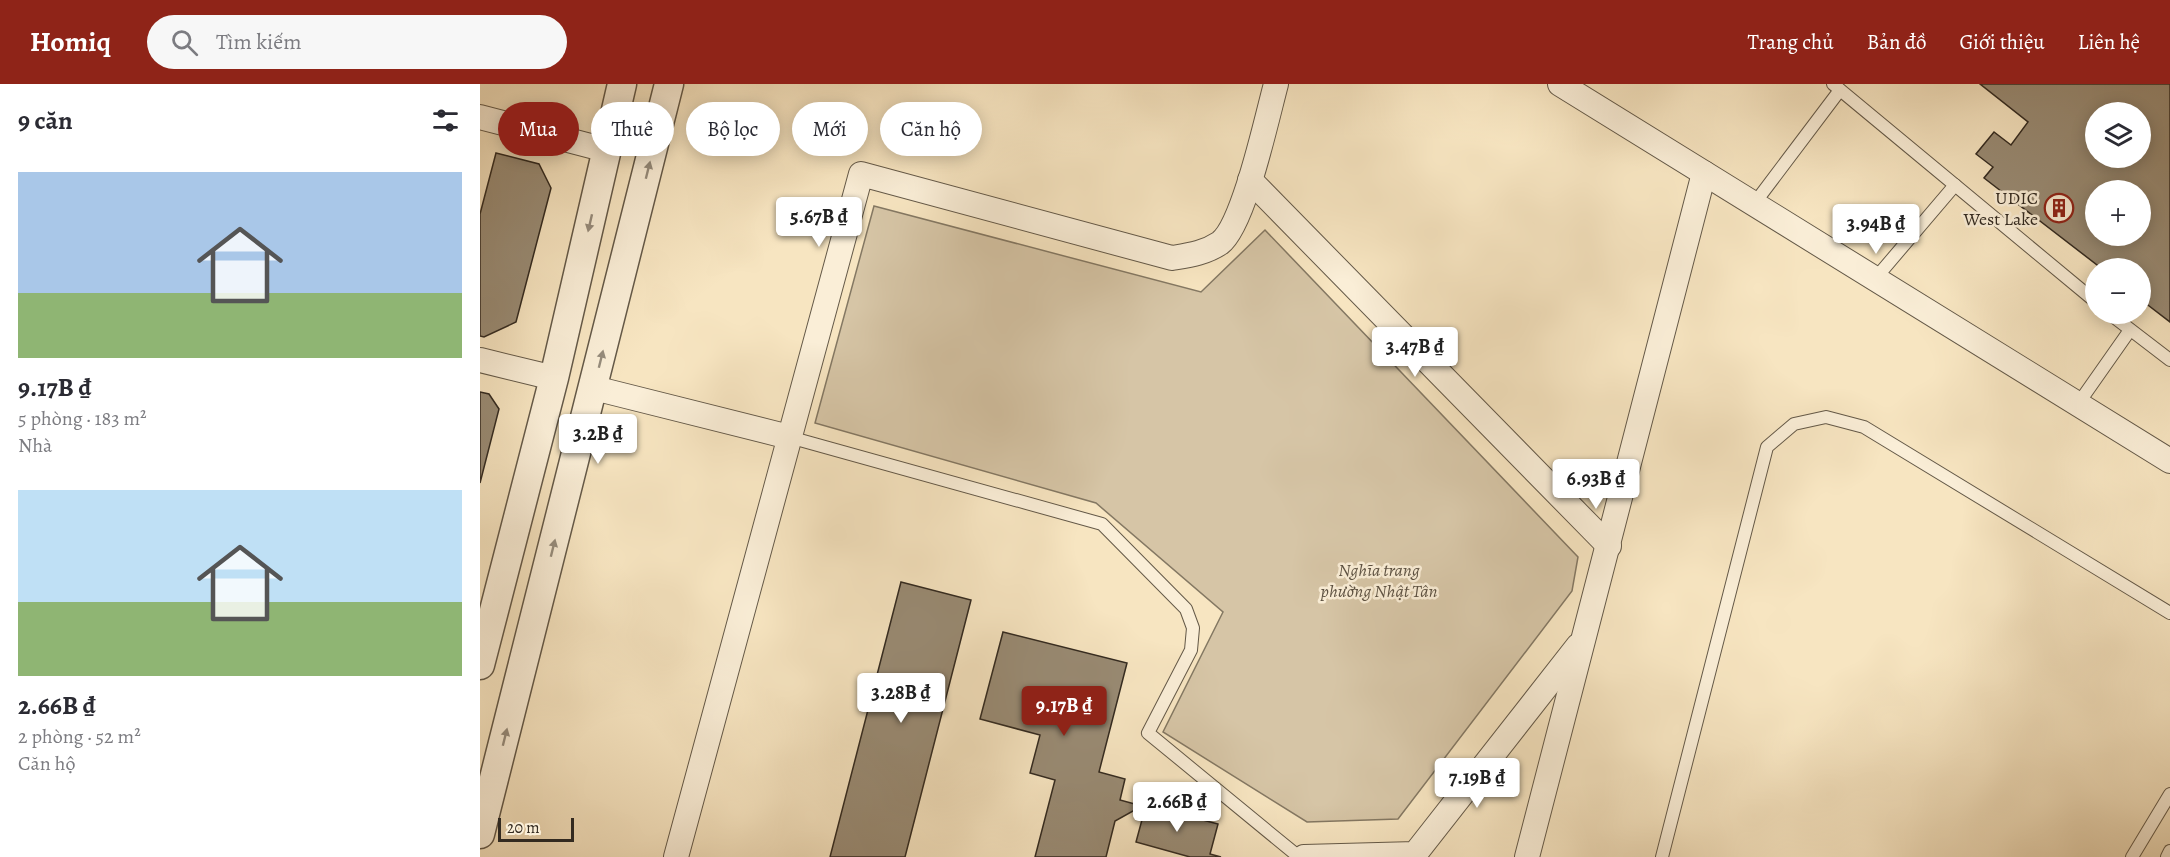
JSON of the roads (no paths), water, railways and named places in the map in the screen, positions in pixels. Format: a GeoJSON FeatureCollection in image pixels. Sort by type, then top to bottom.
{"type":"FeatureCollection","features":[{"type":"Feature","properties":{"kind":"street"},"geometry":{"type":"LineString","coordinates":[[618,102],[622,84]]}},
{"type":"Feature","properties":{"kind":"street"},"geometry":{"type":"LineString","coordinates":[[480,834],[669,84]]}},
{"type":"Feature","properties":{"kind":"street"},"geometry":{"type":"LineString","coordinates":[[676,857],[861,174],[1172,258],[1202,253],[1222,242],[1238,216],[1251,180],[1276,84]]}},
{"type":"Feature","properties":{"kind":"street"},"geometry":{"type":"LineString","coordinates":[[1560,84],[2170,461]]}},
{"type":"Feature","properties":{"kind":"street"},"geometry":{"type":"LineString","coordinates":[[480,117],[591,146]]}},
{"type":"Feature","properties":{"kind":"street"},"geometry":{"type":"LineString","coordinates":[[480,665],[554,378],[605,156]]}},
{"type":"Feature","properties":{"kind":"street"},"geometry":{"type":"LineString","coordinates":[[1527,857],[1704,173]]}},
{"type":"Feature","properties":{"kind":"street"},"geometry":{"type":"LineString","coordinates":[[1251,180],[1609,546]]}},
{"type":"Feature","properties":{"kind":"street"},"geometry":{"type":"LineString","coordinates":[[480,360],[789,437]]}},
{"type":"Feature","properties":{"kind":"street"},"geometry":{"type":"LineString","coordinates":[[1304,857],[1414,854],[1585,637]]}},
{"type":"Feature","properties":{"kind":"lane"},"geometry":{"type":"LineString","coordinates":[[1754,204],[1837,87],[2085,293]]}},
{"type":"Feature","properties":{"kind":"lane"},"geometry":{"type":"LineString","coordinates":[[1875,279],[1955,184]]}},
{"type":"Feature","properties":{"kind":"lane"},"geometry":{"type":"LineString","coordinates":[[2122,324],[2170,360]]}},
{"type":"Feature","properties":{"kind":"lane"},"geometry":{"type":"LineString","coordinates":[[2078,404],[2130,330]]}},
{"type":"Feature","properties":{"kind":"lane"},"geometry":{"type":"LineString","coordinates":[[1662,857],[1767,447],[1794,424],[1826,417],[1864,427],[2170,614]]}},
{"type":"Feature","properties":{"kind":"lane"},"geometry":{"type":"LineString","coordinates":[[789,437],[1102,524],[1186,609],[1193,628],[1191,650],[1148,733],[1299,857]]}},
{"type":"Feature","properties":{"kind":"lane"},"geometry":{"type":"LineString","coordinates":[[2132,857],[2170,794]]}},
{"type":"Feature","properties":{"kind":"lane"},"geometry":{"type":"LineString","coordinates":[[2166,857],[2170,851]]}},
{"type":"Feature","properties":{"kind":"place","name":"UDIC West Lake"},"geometry":{"type":"Point","coordinates":[2059,208]}},
{"type":"Feature","properties":{"kind":"park label","name":"Nghĩa trang phường Nhật Tân"},"geometry":{"type":"Point","coordinates":[1379,580]}}]}
